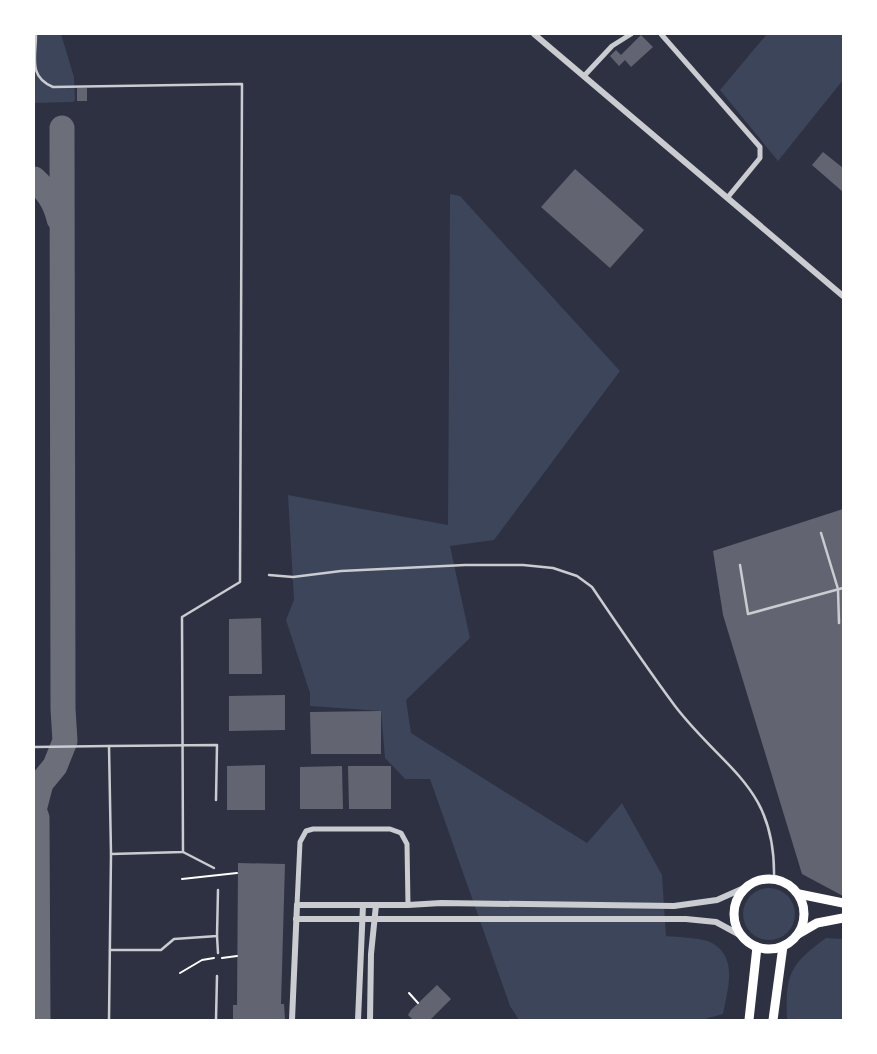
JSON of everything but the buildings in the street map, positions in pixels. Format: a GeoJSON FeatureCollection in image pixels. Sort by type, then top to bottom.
{"type":"FeatureCollection","features":[{"type":"Feature","properties":{"kind":"main road"},"geometry":{"type":"LineString","coordinates":[[843,903],[799,894],[788,884],[774,878],[763,878],[744,888],[738,897],[734,911],[735,926],[740,935],[757,947],[773,949],[783,946],[798,934],[817,923],[843,918]]}},
{"type":"Feature","properties":{"kind":"main road"},"geometry":{"type":"LineString","coordinates":[[798,934],[804,914],[799,894]]}},
{"type":"Feature","properties":{"kind":"main road"},"geometry":{"type":"LineString","coordinates":[[773,1020],[783,946]]}},
{"type":"Feature","properties":{"kind":"main road"},"geometry":{"type":"LineString","coordinates":[[749,1020],[757,947]]}},
{"type":"Feature","properties":{"kind":"street"},"geometry":{"type":"LineString","coordinates":[[534,34],[843,296]]}},
{"type":"Feature","properties":{"kind":"street"},"geometry":{"type":"LineString","coordinates":[[584,76],[612,46],[630,34]]}},
{"type":"Feature","properties":{"kind":"street"},"geometry":{"type":"LineString","coordinates":[[661,34],[760,147],[760,158],[728,197]]}},
{"type":"Feature","properties":{"kind":"street"},"geometry":{"type":"LineString","coordinates":[[292,1020],[300,842],[306,831],[313,829],[390,829],[401,833],[407,844],[408,905]]}},
{"type":"Feature","properties":{"kind":"street"},"geometry":{"type":"LineString","coordinates":[[296,905],[408,905],[441,903],[674,906],[717,900],[744,888]]}},
{"type":"Feature","properties":{"kind":"street"},"geometry":{"type":"LineString","coordinates":[[358,1020],[363,905]]}},
{"type":"Feature","properties":{"kind":"street"},"geometry":{"type":"LineString","coordinates":[[370,1020],[373,918],[376,905]]}},
{"type":"Feature","properties":{"kind":"street"},"geometry":{"type":"LineString","coordinates":[[296,919],[698,919],[724,925],[740,935]]}},
{"type":"Feature","properties":{"kind":"lane"},"geometry":{"type":"LineString","coordinates":[[36,34],[36,74],[42,83],[53,87],[242,84],[240,582],[182,617],[182,852]]}},
{"type":"Feature","properties":{"kind":"lane"},"geometry":{"type":"LineString","coordinates":[[821,533],[838,589],[838,623]]}},
{"type":"Feature","properties":{"kind":"lane"},"geometry":{"type":"LineString","coordinates":[[269,575],[293,577],[341,571],[465,565],[553,568],[577,576],[592,587],[676,708],[705,742],[736,770],[752,790],[770,832],[774,859],[774,878]]}},
{"type":"Feature","properties":{"kind":"lane"},"geometry":{"type":"LineString","coordinates":[[740,565],[748,614],[843,588]]}},
{"type":"Feature","properties":{"kind":"lane"},"geometry":{"type":"LineString","coordinates":[[34,747],[217,745],[216,800]]}},
{"type":"Feature","properties":{"kind":"lane"},"geometry":{"type":"LineString","coordinates":[[109,746],[111,854],[109,1020]]}},
{"type":"Feature","properties":{"kind":"lane"},"geometry":{"type":"LineString","coordinates":[[111,854],[182,852],[214,868]]}},
{"type":"Feature","properties":{"kind":"lane"},"geometry":{"type":"LineString","coordinates":[[218,890],[218,953]]}},
{"type":"Feature","properties":{"kind":"lane"},"geometry":{"type":"LineString","coordinates":[[110,950],[161,950],[174,939],[217,936]]}},
{"type":"Feature","properties":{"kind":"lane"},"geometry":{"type":"LineString","coordinates":[[216,1020],[217,976]]}},
{"type":"Feature","properties":{"kind":"path"},"geometry":{"type":"LineString","coordinates":[[182,879],[237,873]]}},
{"type":"Feature","properties":{"kind":"path"},"geometry":{"type":"LineString","coordinates":[[180,973],[202,960],[236,956]]}},
{"type":"Feature","properties":{"kind":"path"},"geometry":{"type":"LineString","coordinates":[[409,993],[418,1002]]}},
{"type":"Feature","properties":{"kind":"shaded area"},"geometry":{"type":"Polygon","coordinates":[[[34,34],[61,34],[74,77],[75,100],[73,102],[34,103],[34,34]]]}},
{"type":"Feature","properties":{"kind":"shaded area"},"geometry":{"type":"Polygon","coordinates":[[[767,34],[843,34],[843,80],[778,161],[720,90],[767,34]]]}},
{"type":"Feature","properties":{"kind":"shaded area"},"geometry":{"type":"Polygon","coordinates":[[[450,194],[460,196],[620,371],[494,540],[450,546],[470,638],[406,700],[411,733],[587,843],[622,803],[662,875],[666,936],[708,941],[720,949],[726,957],[729,976],[723,1014],[701,1020],[519,1020],[510,1006],[430,779],[405,779],[385,758],[381,711],[310,706],[310,693],[286,620],[294,600],[288,495],[448,525],[450,194]]]}},
{"type":"Feature","properties":{"kind":"shaded area"},"geometry":{"type":"Polygon","coordinates":[[[764,888],[774,888],[783,892],[791,900],[795,914],[791,928],[783,936],[774,940],[764,940],[755,936],[747,928],[743,919],[743,909],[747,900],[755,892],[764,888]]]}},
{"type":"Feature","properties":{"kind":"shaded area"},"geometry":{"type":"Polygon","coordinates":[[[826,938],[843,939],[843,1020],[787,1020],[787,992],[792,972],[804,956],[826,938]]]}},
{"type":"Feature","properties":{"kind":"taxiway"},"geometry":{"type":"LineString","coordinates":[[34,810],[41,783],[55,766],[65,741],[63,709],[62,128]]}},
{"type":"Feature","properties":{"kind":"taxiway"},"geometry":{"type":"LineString","coordinates":[[34,179],[50,197],[59,219]]}},
{"type":"Feature","properties":{"kind":"taxiway"},"geometry":{"type":"LineString","coordinates":[[34,810],[37,818],[38,1020]]}}]}
